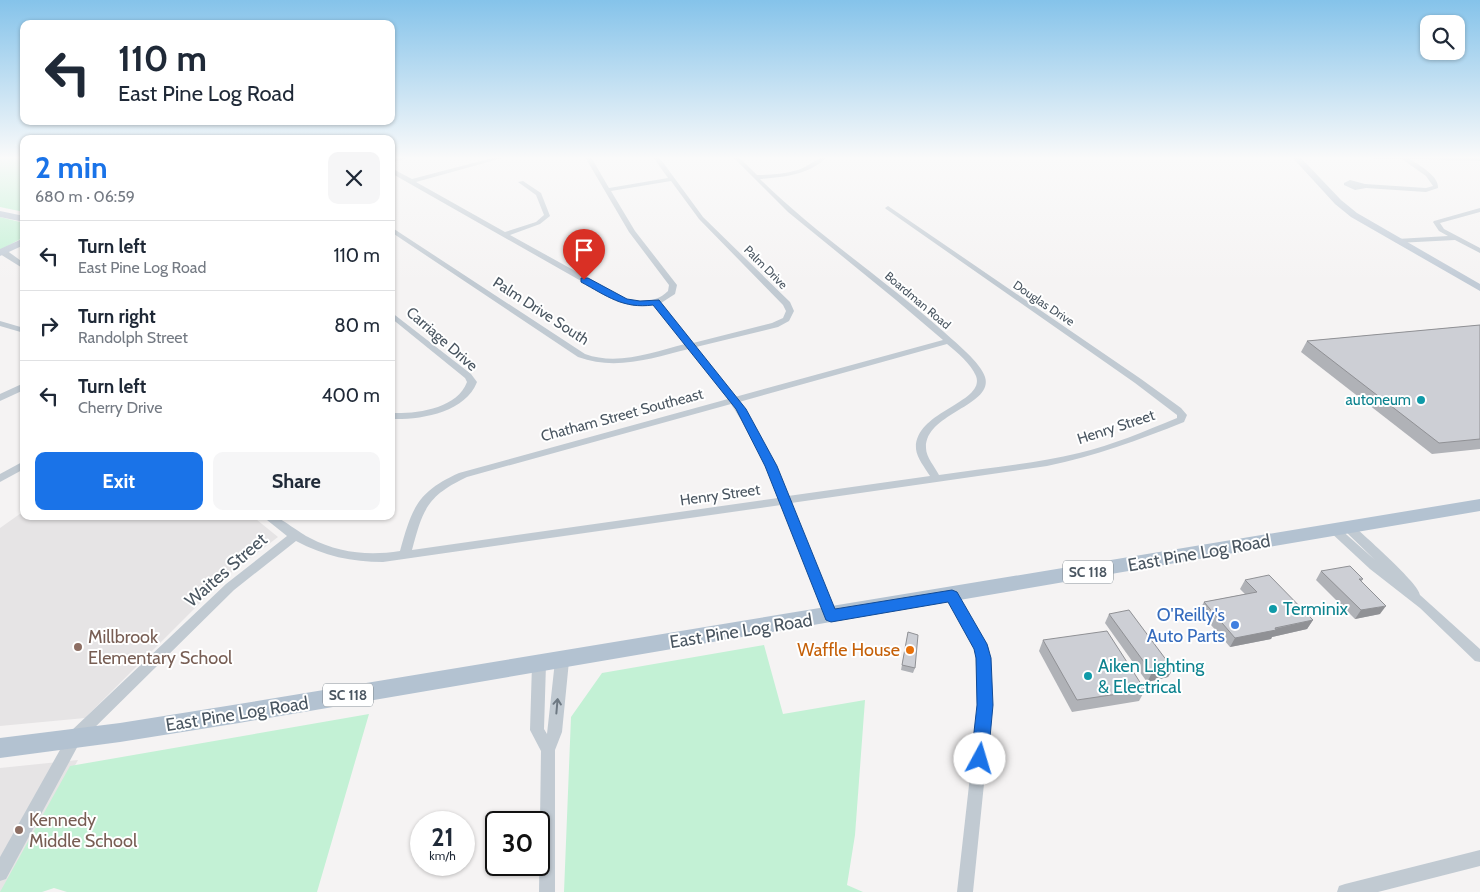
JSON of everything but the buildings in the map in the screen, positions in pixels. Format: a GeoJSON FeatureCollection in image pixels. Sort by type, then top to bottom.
{"type":"FeatureCollection","features":[{"type":"Feature","properties":{"kind":"main road","name":"East Pine Log Road"},"geometry":{"type":"LineString","coordinates":[[0,748],[189,723],[952,596],[1480,505]]}},
{"type":"Feature","properties":{"kind":"street"},"geometry":{"type":"LineString","coordinates":[[443,199],[621,300],[634,304],[656,302],[670,295],[674,290],[673,285],[632,232],[612,199]]}},
{"type":"Feature","properties":{"kind":"street"},"geometry":{"type":"LineString","coordinates":[[505,234],[538,223],[547,216],[541,199]]}},
{"type":"Feature","properties":{"kind":"street","name":"Palm Drive"},"geometry":{"type":"LineString","coordinates":[[687,199],[701,218],[787,304],[790,311],[786,319],[775,325],[691,345]]}},
{"type":"Feature","properties":{"kind":"street","name":"Boardman Road"},"geometry":{"type":"LineString","coordinates":[[778,199],[798,218],[949,341],[976,366],[980,374],[981,384],[974,396],[944,415],[925,432],[921,442],[923,454],[936,478]]}},
{"type":"Feature","properties":{"kind":"street"},"geometry":{"type":"LineString","coordinates":[[1336,199],[1348,211],[1480,288]]}},
{"type":"Feature","properties":{"kind":"street","name":"Douglas Drive"},"geometry":{"type":"LineString","coordinates":[[888,208],[1145,386],[1178,410],[1182,415],[1181,420]]}},
{"type":"Feature","properties":{"kind":"street"},"geometry":{"type":"LineString","coordinates":[[1480,210],[1436,222],[1440,228],[1480,251]]}},
{"type":"Feature","properties":{"kind":"street"},"geometry":{"type":"LineString","coordinates":[[0,214],[20,218]]}},
{"type":"Feature","properties":{"kind":"street","name":"Palm Drive South"},"geometry":{"type":"LineString","coordinates":[[395,232],[585,357],[604,361],[627,361],[691,345]]}},
{"type":"Feature","properties":{"kind":"street"},"geometry":{"type":"LineString","coordinates":[[1397,241],[1456,238]]}},
{"type":"Feature","properties":{"kind":"street"},"geometry":{"type":"LineString","coordinates":[[1,252],[20,243]]}},
{"type":"Feature","properties":{"kind":"street"},"geometry":{"type":"LineString","coordinates":[[1,252],[20,264]]}},
{"type":"Feature","properties":{"kind":"street"},"geometry":{"type":"LineString","coordinates":[[656,302],[734,399],[761,445],[831,616]]}},
{"type":"Feature","properties":{"kind":"street","name":"Carriage Drive"},"geometry":{"type":"LineString","coordinates":[[395,317],[468,376],[472,382],[468,393],[450,406],[411,416],[395,416]]}},
{"type":"Feature","properties":{"kind":"street"},"geometry":{"type":"LineString","coordinates":[[2,325],[20,331]]}},
{"type":"Feature","properties":{"kind":"street","name":"Chatham Street Southeast"},"geometry":{"type":"LineString","coordinates":[[405,556],[420,505],[438,488],[454,478],[488,467],[949,341]]}},
{"type":"Feature","properties":{"kind":"street"},"geometry":{"type":"LineString","coordinates":[[0,398],[20,388]]}},
{"type":"Feature","properties":{"kind":"street","name":"Henry Street"},"geometry":{"type":"LineString","coordinates":[[273,520],[295,536],[335,554],[370,558],[405,556],[1066,459],[1125,442],[1181,420]]}},
{"type":"Feature","properties":{"kind":"street"},"geometry":{"type":"LineString","coordinates":[[0,479],[20,466]]}},
{"type":"Feature","properties":{"kind":"street"},"geometry":{"type":"LineString","coordinates":[[1341,528],[1380,571],[1424,605],[1480,657]]}},
{"type":"Feature","properties":{"kind":"street","name":"Waites Street"},"geometry":{"type":"LineString","coordinates":[[0,873],[75,738],[230,587],[295,536]]}},
{"type":"Feature","properties":{"kind":"street"},"geometry":{"type":"LineString","coordinates":[[952,596],[982,648],[984,658],[985,705],[965,892]]}},
{"type":"Feature","properties":{"kind":"street"},"geometry":{"type":"LineString","coordinates":[[547,892],[548,750],[555,732],[562,661]]}},
{"type":"Feature","properties":{"kind":"street"},"geometry":{"type":"LineString","coordinates":[[539,664],[537,730],[548,750]]}},
{"type":"Feature","properties":{"kind":"street"},"geometry":{"type":"LineString","coordinates":[[1345,892],[1480,858]]}},
{"type":"Feature","properties":{"kind":"shaded area","name":"Millbrook Elementary School"},"geometry":{"type":"Polygon","coordinates":[[[20,514],[20,520],[257,520],[278,537],[228,575],[85,718],[0,726],[0,528],[20,514]]]}},
{"type":"Feature","properties":{"kind":"shaded area","name":"Kennedy Middle School"},"geometry":{"type":"Polygon","coordinates":[[[78,760],[3,892],[0,892],[0,768],[78,760]]]}},
{"type":"Feature","properties":{"kind":"green space"},"geometry":{"type":"Polygon","coordinates":[[[0,199],[20,199],[20,211],[0,207],[0,199]]]}},
{"type":"Feature","properties":{"kind":"green space"},"geometry":{"type":"Polygon","coordinates":[[[0,217],[20,222],[20,239],[0,250],[0,217]]]}},
{"type":"Feature","properties":{"kind":"green space"},"geometry":{"type":"Polygon","coordinates":[[[764,645],[783,714],[865,700],[855,835],[847,885],[863,892],[564,892],[571,717],[602,673],[764,645]]]}},
{"type":"Feature","properties":{"kind":"green space"},"geometry":{"type":"Polygon","coordinates":[[[369,714],[317,892],[67,892],[54,888],[42,892],[0,892],[70,766],[369,714]]]}},
{"type":"Feature","properties":{"kind":"place","name":"autoneum"},"geometry":{"type":"Point","coordinates":[1421,400]}},
{"type":"Feature","properties":{"kind":"place","name":"Terminix"},"geometry":{"type":"Point","coordinates":[1273,609]}},
{"type":"Feature","properties":{"kind":"place","name":"O'Reilly's Auto Parts"},"geometry":{"type":"Point","coordinates":[1235,625]}},
{"type":"Feature","properties":{"kind":"place","name":"Millbrook Elementary School"},"geometry":{"type":"Point","coordinates":[78,647]}},
{"type":"Feature","properties":{"kind":"place","name":"Waffle House"},"geometry":{"type":"Point","coordinates":[910,650]}},
{"type":"Feature","properties":{"kind":"place","name":"Aiken Lighting & Electrical"},"geometry":{"type":"Point","coordinates":[1088,676]}},
{"type":"Feature","properties":{"kind":"place","name":"Kennedy Middle School"},"geometry":{"type":"Point","coordinates":[19,830]}},
{"type":"Feature","properties":{"kind":"route"},"geometry":{"type":"LineString","coordinates":[[584,280],[625,302],[640,304],[656,302],[741,409],[771,466],[831,616],[952,596],[982,648],[984,658],[985,705],[980,759]]}}]}
